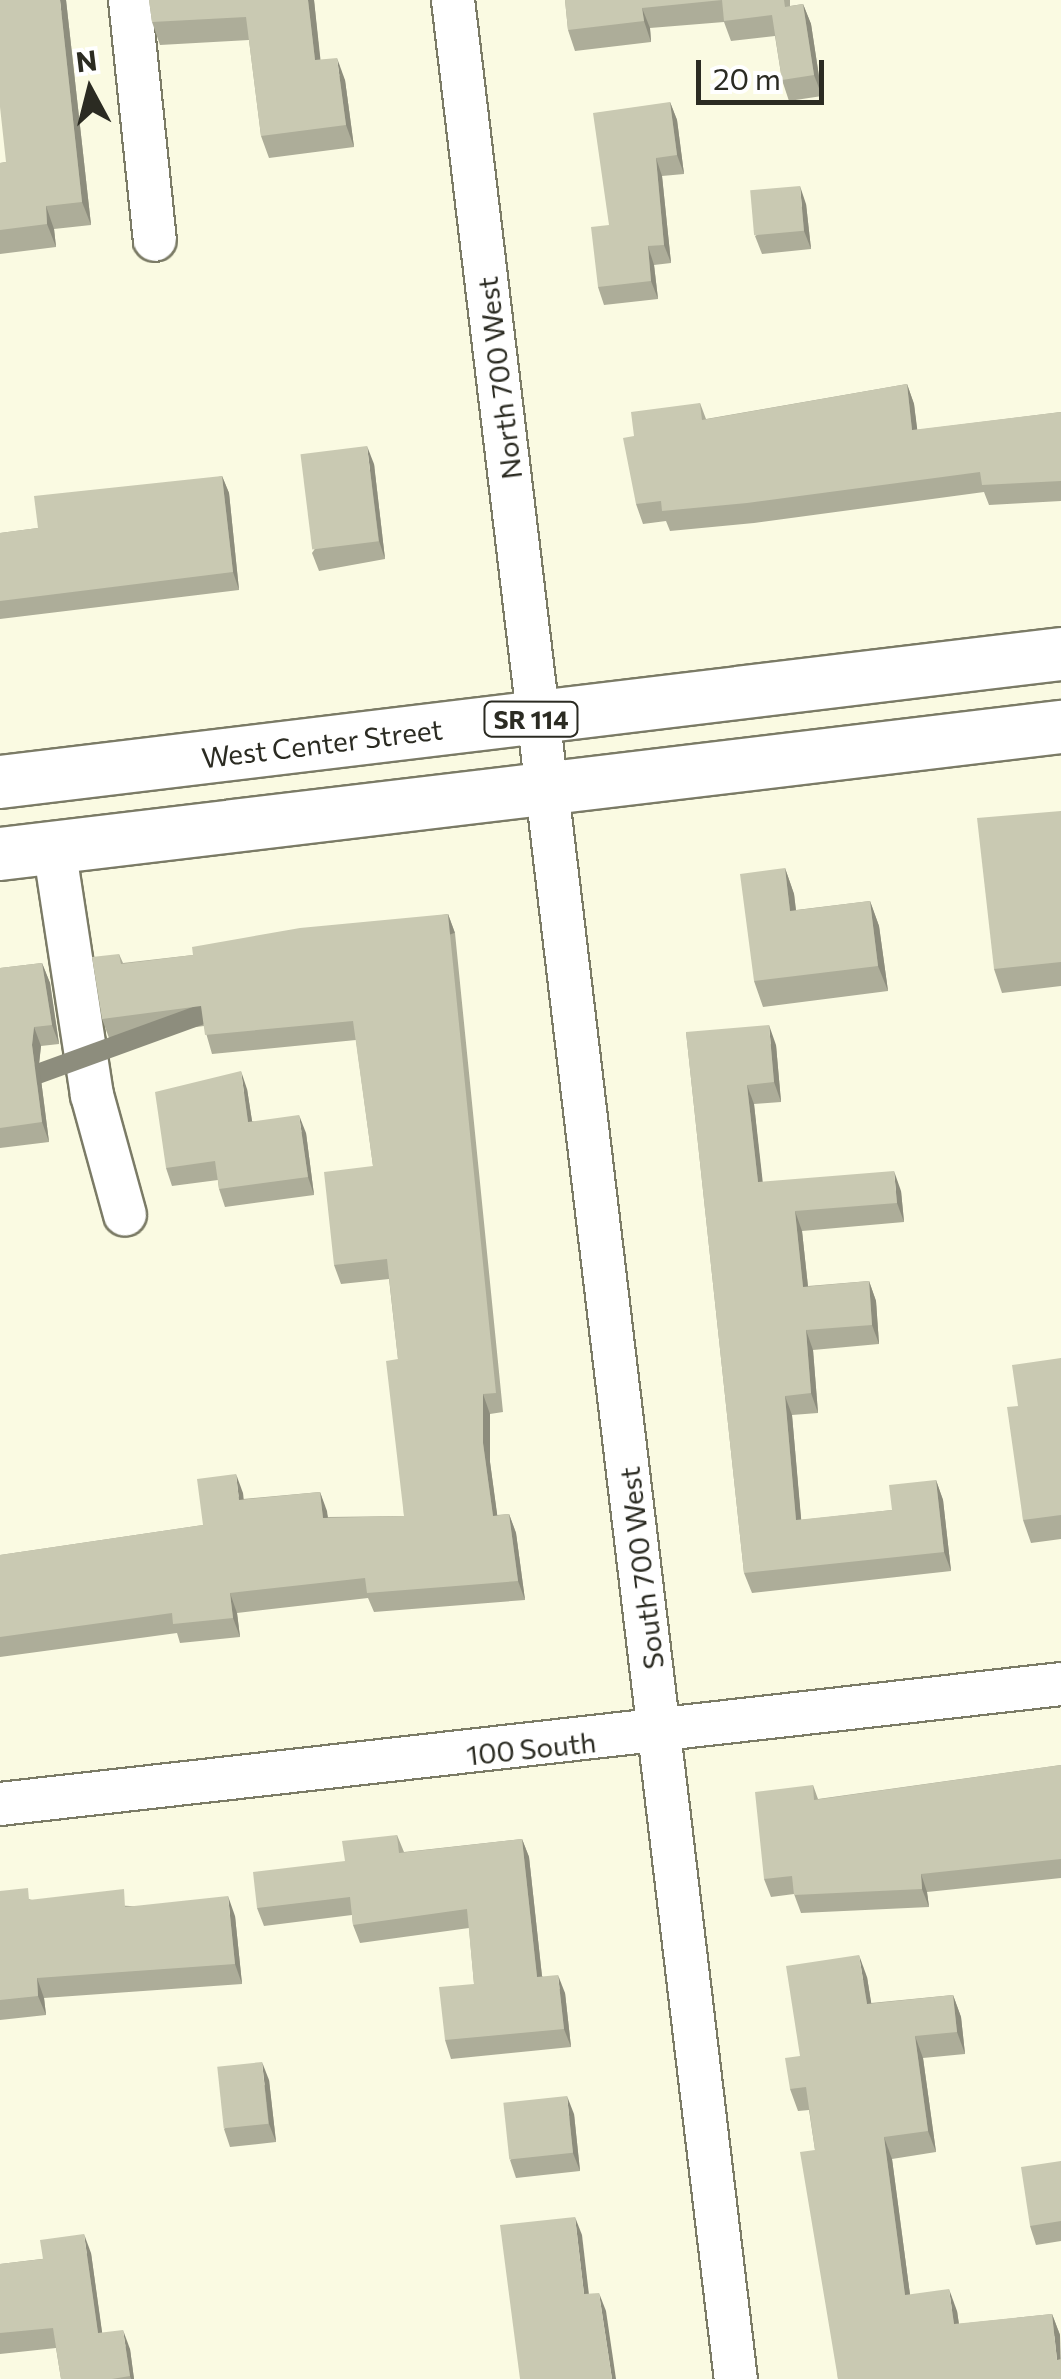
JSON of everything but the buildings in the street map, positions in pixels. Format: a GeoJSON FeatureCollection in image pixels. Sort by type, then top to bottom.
{"type":"FeatureCollection","features":[{"type":"Feature","properties":{"kind":"main road","name":"West Center Street"},"geometry":{"type":"LineString","coordinates":[[0,854],[54,847],[1061,654]]}},
{"type":"Feature","properties":{"kind":"main road","name":"West Center Street"},"geometry":{"type":"LineString","coordinates":[[0,782],[1061,727]]}},
{"type":"Feature","properties":{"kind":"street"},"geometry":{"type":"LineString","coordinates":[[130,0],[155,240]]}},
{"type":"Feature","properties":{"kind":"street","name":"North 700 West"},"geometry":{"type":"LineString","coordinates":[[453,0],[544,754]]}},
{"type":"Feature","properties":{"kind":"street","name":"South 700 West"},"geometry":{"type":"LineString","coordinates":[[544,754],[736,2379]]}},
{"type":"Feature","properties":{"kind":"street"},"geometry":{"type":"LineString","coordinates":[[54,847],[92,1094],[125,1215]]}},
{"type":"Feature","properties":{"kind":"street","name":"100 South"},"geometry":{"type":"LineString","coordinates":[[0,1804],[660,1734],[1061,1684]]}}]}
